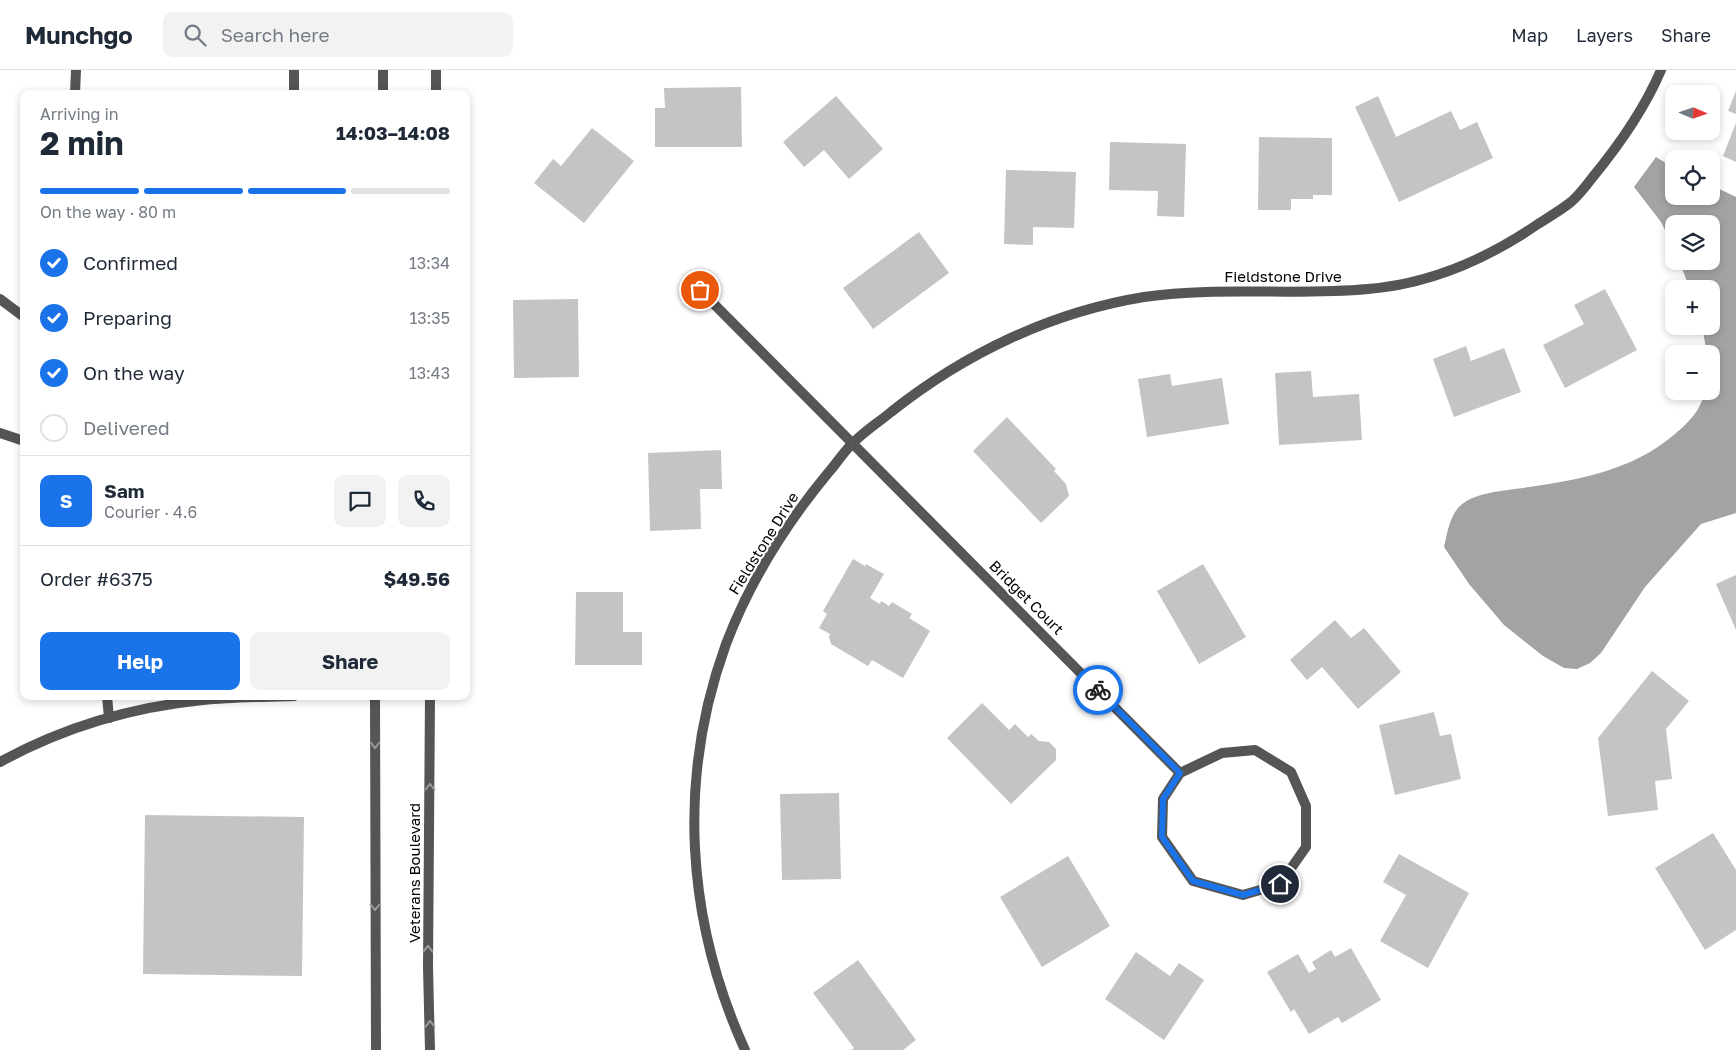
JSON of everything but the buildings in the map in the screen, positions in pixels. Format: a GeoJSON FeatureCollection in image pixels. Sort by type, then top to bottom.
{"type":"FeatureCollection","features":[{"type":"Feature","properties":{"kind":"street"},"geometry":{"type":"LineString","coordinates":[[76,70],[76,90]]}},
{"type":"Feature","properties":{"kind":"street"},"geometry":{"type":"LineString","coordinates":[[294,70],[294,90]]}},
{"type":"Feature","properties":{"kind":"street"},"geometry":{"type":"LineString","coordinates":[[383,70],[383,90]]}},
{"type":"Feature","properties":{"kind":"street"},"geometry":{"type":"LineString","coordinates":[[436,70],[436,90]]}},
{"type":"Feature","properties":{"kind":"street","name":"Fieldstone Drive"},"geometry":{"type":"LineString","coordinates":[[745,1050],[730,1015],[709,950],[699,898],[694,838],[694,803],[697,769],[707,709],[719,664],[737,615],[751,586],[800,507],[853,443],[916,392],[960,363],[1003,340],[1088,309],[1139,298],[1182,292],[1225,290],[1342,291],[1370,289],[1438,276],[1477,261],[1512,242],[1573,201],[1617,149],[1651,94],[1661,70]]}},
{"type":"Feature","properties":{"kind":"street"},"geometry":{"type":"LineString","coordinates":[[700,290],[853,443]]}},
{"type":"Feature","properties":{"kind":"street"},"geometry":{"type":"LineString","coordinates":[[0,299],[20,314]]}},
{"type":"Feature","properties":{"kind":"street"},"geometry":{"type":"LineString","coordinates":[[0,433],[20,440]]}},
{"type":"Feature","properties":{"kind":"street","name":"Bridget Court"},"geometry":{"type":"LineString","coordinates":[[853,443],[1180,773]]}},
{"type":"Feature","properties":{"kind":"street"},"geometry":{"type":"LineString","coordinates":[[107,700],[109,718]]}},
{"type":"Feature","properties":{"kind":"street"},"geometry":{"type":"LineString","coordinates":[[0,762],[58,735],[109,718],[153,707],[204,700]]}},
{"type":"Feature","properties":{"kind":"street"},"geometry":{"type":"LineString","coordinates":[[375,700],[376,1050]]}},
{"type":"Feature","properties":{"kind":"street","name":"Veterans Boulevard"},"geometry":{"type":"LineString","coordinates":[[430,700],[428,968],[430,1050]]}},
{"type":"Feature","properties":{"kind":"street"},"geometry":{"type":"LineString","coordinates":[[1255,750],[1291,772],[1306,806],[1306,847],[1280,884],[1243,895],[1193,881],[1162,837],[1163,799],[1180,773],[1222,753],[1255,750]]}},
{"type":"Feature","properties":{"kind":"shaded area"},"geometry":{"type":"Polygon","coordinates":[[[1656,157],[1665,162],[1665,205],[1720,205],[1720,189],[1736,197],[1736,513],[1701,524],[1645,587],[1601,653],[1590,663],[1577,669],[1564,668],[1543,656],[1504,625],[1469,584],[1444,547],[1452,517],[1458,508],[1471,499],[1488,493],[1584,477],[1623,465],[1658,447],[1675,434],[1696,412],[1702,400],[1720,400],[1720,345],[1705,345],[1704,335],[1720,335],[1720,280],[1686,280],[1683,270],[1720,270],[1720,215],[1665,215],[1665,230],[1634,187],[1656,157]]]}},
{"type":"Feature","properties":{"kind":"way so far"},"geometry":{"type":"LineString","coordinates":[[700,290],[1098,690]]}},
{"type":"Feature","properties":{"kind":"route"},"geometry":{"type":"LineString","coordinates":[[1098,690],[1180,773],[1163,799],[1162,837],[1193,881],[1243,895],[1280,884]]}}]}
